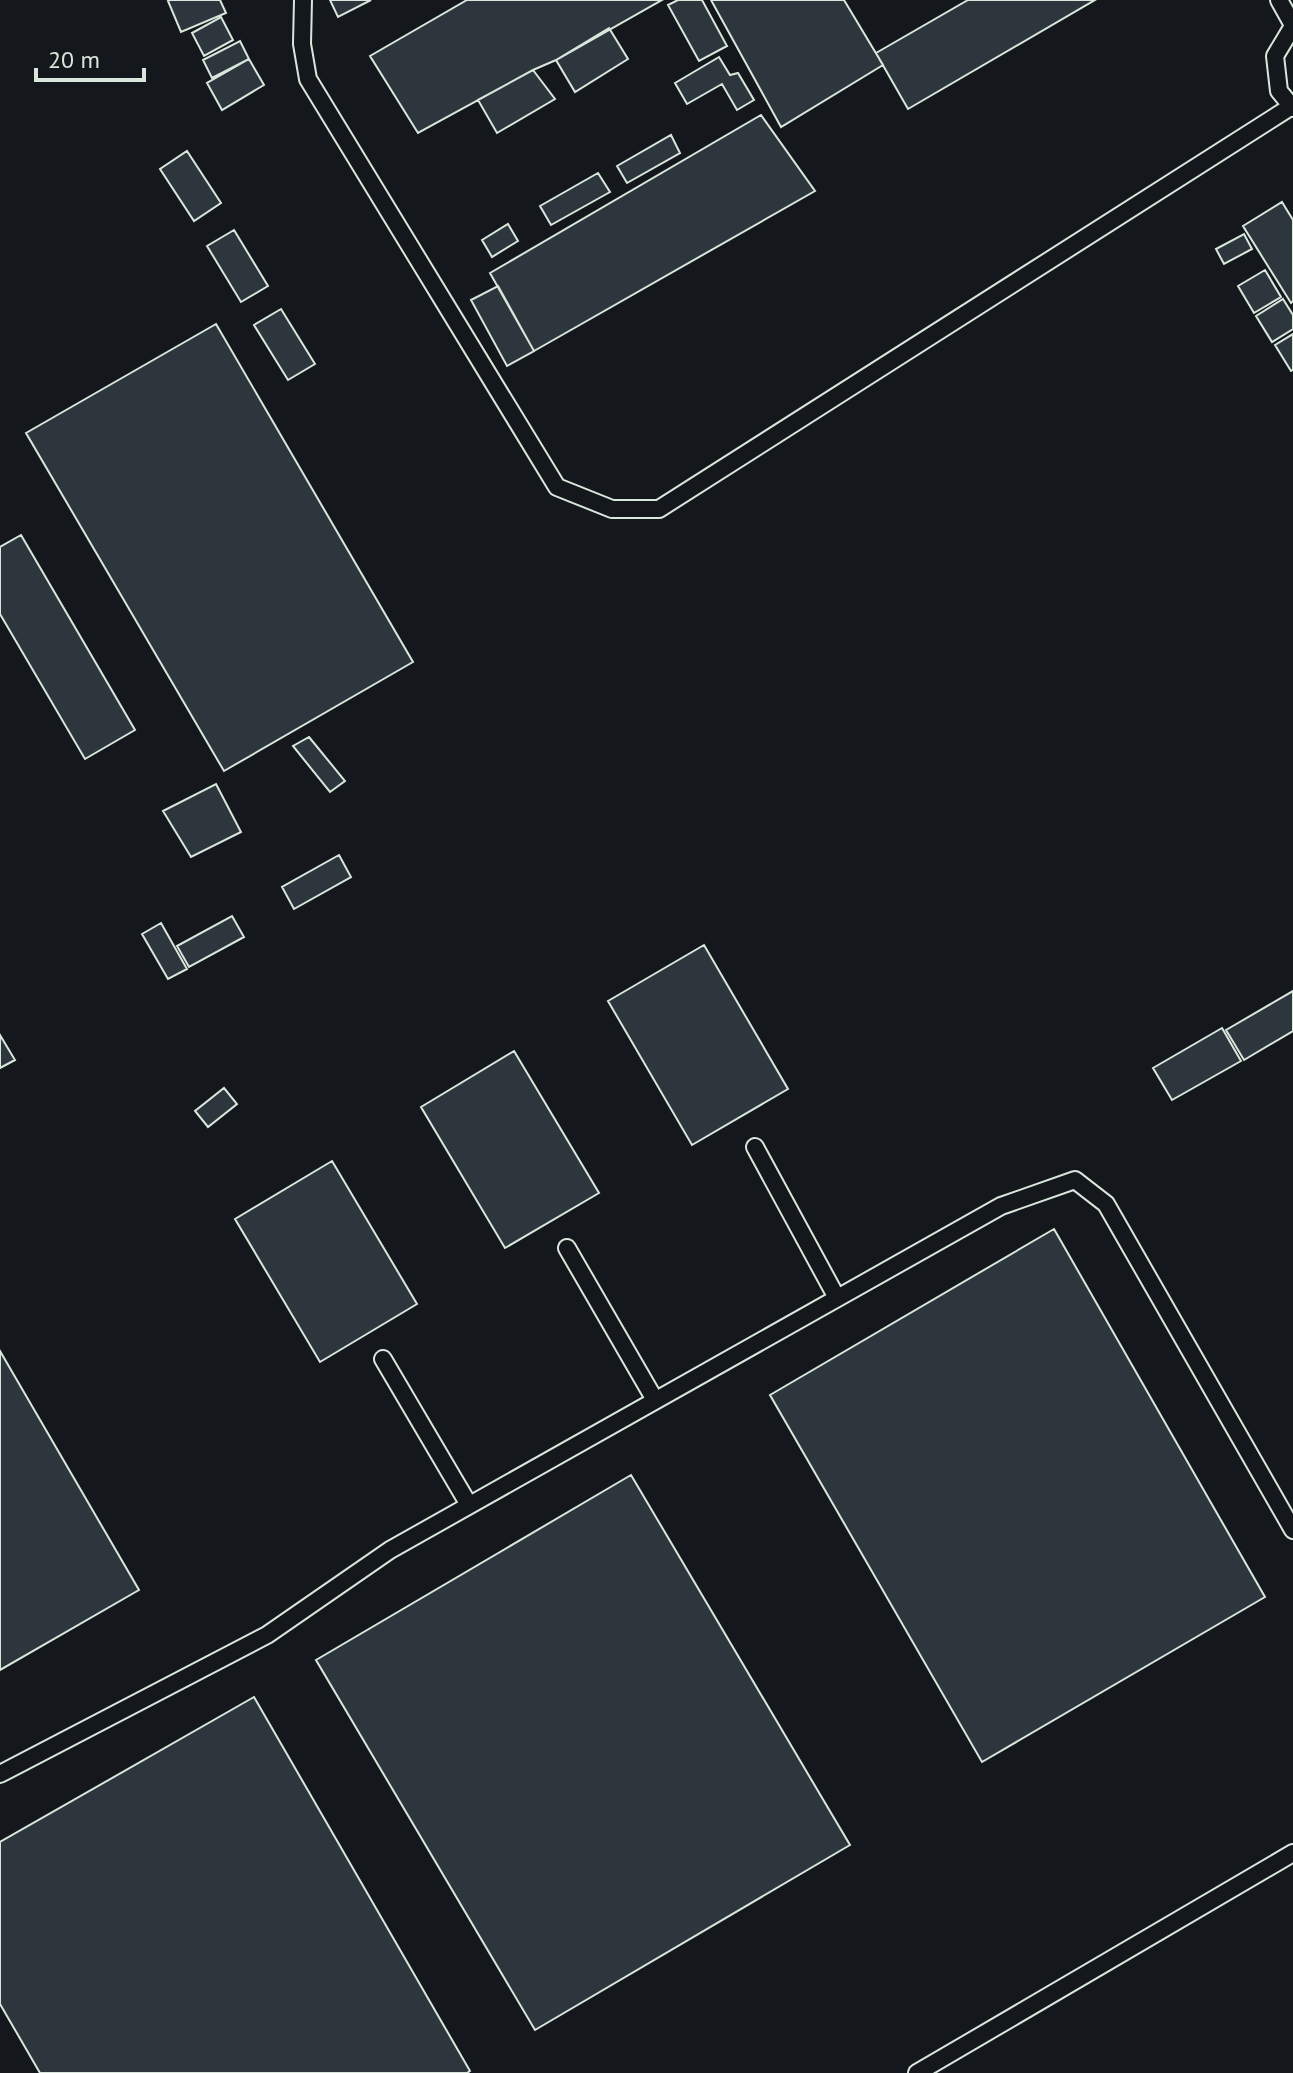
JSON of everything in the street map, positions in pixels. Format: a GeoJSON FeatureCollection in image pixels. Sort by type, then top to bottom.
{"type":"FeatureCollection","features":[{"type":"Feature","properties":{"kind":"lane"},"geometry":{"type":"LineString","coordinates":[[303,0],[302,44],[308,79],[557,487],[612,509],[659,509],[1292,107],[1279,91],[1275,56],[1293,26],[1279,0]]}},
{"type":"Feature","properties":{"kind":"lane"},"geometry":{"type":"LineString","coordinates":[[755,1147],[837,1298]]}},
{"type":"Feature","properties":{"kind":"lane"},"geometry":{"type":"LineString","coordinates":[[0,1774],[267,1635],[390,1550],[1001,1206],[1075,1180],[1106,1204],[1293,1530]]}},
{"type":"Feature","properties":{"kind":"lane"},"geometry":{"type":"LineString","coordinates":[[567,1248],[655,1400]]}},
{"type":"Feature","properties":{"kind":"lane"},"geometry":{"type":"LineString","coordinates":[[383,1359],[469,1505]]}},
{"type":"Feature","properties":{"kind":"lane"},"geometry":{"type":"LineString","coordinates":[[917,2073],[1293,1853]]}},
{"type":"Feature","properties":{"kind":"building"},"geometry":{"type":"Polygon","coordinates":[[[170,0],[220,0],[226,13],[181,32],[170,0]]]}},
{"type":"Feature","properties":{"kind":"building"},"geometry":{"type":"Polygon","coordinates":[[[330,0],[371,0],[338,17],[330,0]]]}},
{"type":"Feature","properties":{"kind":"building"},"geometry":{"type":"Polygon","coordinates":[[[467,0],[662,0],[418,133],[370,56],[467,0]]]}},
{"type":"Feature","properties":{"kind":"building"},"geometry":{"type":"Polygon","coordinates":[[[678,0],[702,0],[727,46],[699,61],[668,5],[678,0]]]}},
{"type":"Feature","properties":{"kind":"building"},"geometry":{"type":"Polygon","coordinates":[[[711,0],[844,0],[883,65],[781,127],[711,0]]]}},
{"type":"Feature","properties":{"kind":"building"},"geometry":{"type":"Polygon","coordinates":[[[968,0],[1095,0],[908,109],[876,53],[968,0]]]}},
{"type":"Feature","properties":{"kind":"building"},"geometry":{"type":"Polygon","coordinates":[[[221,17],[233,40],[204,56],[192,33],[221,17]]]}},
{"type":"Feature","properties":{"kind":"building"},"geometry":{"type":"Polygon","coordinates":[[[609,28],[628,59],[575,92],[556,60],[609,28]]]}},
{"type":"Feature","properties":{"kind":"building"},"geometry":{"type":"Polygon","coordinates":[[[240,41],[249,59],[212,78],[203,60],[240,41]]]}},
{"type":"Feature","properties":{"kind":"building"},"geometry":{"type":"Polygon","coordinates":[[[719,57],[730,75],[738,73],[754,100],[737,110],[722,84],[687,104],[675,83],[719,57]]]}},
{"type":"Feature","properties":{"kind":"building"},"geometry":{"type":"Polygon","coordinates":[[[249,59],[264,85],[222,110],[207,83],[249,59]]]}},
{"type":"Feature","properties":{"kind":"building"},"geometry":{"type":"Polygon","coordinates":[[[533,70],[555,99],[497,133],[478,100],[533,70]]]}},
{"type":"Feature","properties":{"kind":"building"},"geometry":{"type":"Polygon","coordinates":[[[761,115],[815,191],[534,351],[490,273],[761,115]]]}},
{"type":"Feature","properties":{"kind":"building"},"geometry":{"type":"Polygon","coordinates":[[[671,135],[680,153],[627,183],[617,166],[671,135]]]}},
{"type":"Feature","properties":{"kind":"building"},"geometry":{"type":"Polygon","coordinates":[[[187,151],[221,203],[194,221],[160,169],[187,151]]]}},
{"type":"Feature","properties":{"kind":"building"},"geometry":{"type":"Polygon","coordinates":[[[598,173],[610,192],[551,225],[540,206],[598,173]]]}},
{"type":"Feature","properties":{"kind":"building"},"geometry":{"type":"Polygon","coordinates":[[[1282,202],[1293,220],[1291,303],[1243,226],[1282,202]]]}},
{"type":"Feature","properties":{"kind":"building"},"geometry":{"type":"Polygon","coordinates":[[[508,224],[518,241],[492,257],[482,240],[508,224]]]}},
{"type":"Feature","properties":{"kind":"building"},"geometry":{"type":"Polygon","coordinates":[[[234,230],[268,286],[241,302],[207,246],[234,230]]]}},
{"type":"Feature","properties":{"kind":"building"},"geometry":{"type":"Polygon","coordinates":[[[1244,234],[1252,249],[1224,264],[1216,249],[1244,234]]]}},
{"type":"Feature","properties":{"kind":"building"},"geometry":{"type":"Polygon","coordinates":[[[1265,270],[1281,297],[1254,313],[1238,286],[1265,270]]]}},
{"type":"Feature","properties":{"kind":"building"},"geometry":{"type":"Polygon","coordinates":[[[498,286],[534,351],[507,366],[471,300],[498,286]]]}},
{"type":"Feature","properties":{"kind":"building"},"geometry":{"type":"Polygon","coordinates":[[[1283,299],[1293,315],[1293,329],[1272,342],[1256,316],[1283,299]]]}},
{"type":"Feature","properties":{"kind":"building"},"geometry":{"type":"Polygon","coordinates":[[[281,309],[315,364],[288,380],[254,325],[281,309]]]}},
{"type":"Feature","properties":{"kind":"building"},"geometry":{"type":"Polygon","coordinates":[[[216,324],[413,662],[224,771],[26,433],[216,324]]]}},
{"type":"Feature","properties":{"kind":"building"},"geometry":{"type":"Polygon","coordinates":[[[1293,334],[1293,370],[1291,371],[1275,345],[1293,334]]]}},
{"type":"Feature","properties":{"kind":"building"},"geometry":{"type":"Polygon","coordinates":[[[21,535],[135,730],[85,759],[0,614],[0,547],[21,535]]]}},
{"type":"Feature","properties":{"kind":"building"},"geometry":{"type":"Polygon","coordinates":[[[309,737],[345,781],[330,792],[293,746],[309,737]]]}},
{"type":"Feature","properties":{"kind":"building"},"geometry":{"type":"Polygon","coordinates":[[[216,784],[241,832],[191,857],[163,811],[216,784]]]}},
{"type":"Feature","properties":{"kind":"building"},"geometry":{"type":"Polygon","coordinates":[[[339,855],[351,877],[294,909],[282,887],[339,855]]]}},
{"type":"Feature","properties":{"kind":"building"},"geometry":{"type":"Polygon","coordinates":[[[232,916],[244,937],[189,967],[177,946],[232,916]]]}},
{"type":"Feature","properties":{"kind":"building"},"geometry":{"type":"Polygon","coordinates":[[[161,923],[187,969],[168,979],[142,934],[161,923]]]}},
{"type":"Feature","properties":{"kind":"building"},"geometry":{"type":"Polygon","coordinates":[[[704,945],[788,1089],[692,1145],[608,1001],[704,945]]]}},
{"type":"Feature","properties":{"kind":"building"},"geometry":{"type":"Polygon","coordinates":[[[1293,991],[1293,1031],[1244,1060],[1226,1030],[1293,991]]]}},
{"type":"Feature","properties":{"kind":"building"},"geometry":{"type":"Polygon","coordinates":[[[1222,1028],[1241,1061],[1172,1100],[1153,1068],[1222,1028]]]}},
{"type":"Feature","properties":{"kind":"building"},"geometry":{"type":"Polygon","coordinates":[[[0,1035],[15,1060],[0,1068],[0,1035]]]}},
{"type":"Feature","properties":{"kind":"building"},"geometry":{"type":"Polygon","coordinates":[[[514,1051],[599,1193],[505,1248],[421,1107],[514,1051]]]}},
{"type":"Feature","properties":{"kind":"building"},"geometry":{"type":"Polygon","coordinates":[[[224,1088],[237,1104],[208,1127],[195,1111],[224,1088]]]}},
{"type":"Feature","properties":{"kind":"building"},"geometry":{"type":"Polygon","coordinates":[[[332,1161],[417,1304],[320,1362],[235,1219],[332,1161]]]}},
{"type":"Feature","properties":{"kind":"building"},"geometry":{"type":"Polygon","coordinates":[[[1054,1229],[1265,1597],[982,1762],[770,1395],[1054,1229]]]}},
{"type":"Feature","properties":{"kind":"building"},"geometry":{"type":"Polygon","coordinates":[[[0,1351],[139,1590],[0,1670],[0,1351]]]}},
{"type":"Feature","properties":{"kind":"building"},"geometry":{"type":"Polygon","coordinates":[[[631,1475],[850,1845],[535,2030],[316,1660],[631,1475]]]}},
{"type":"Feature","properties":{"kind":"building"},"geometry":{"type":"Polygon","coordinates":[[[254,1697],[470,2071],[40,2073],[0,2004],[0,1842],[254,1697]]]}}]}
